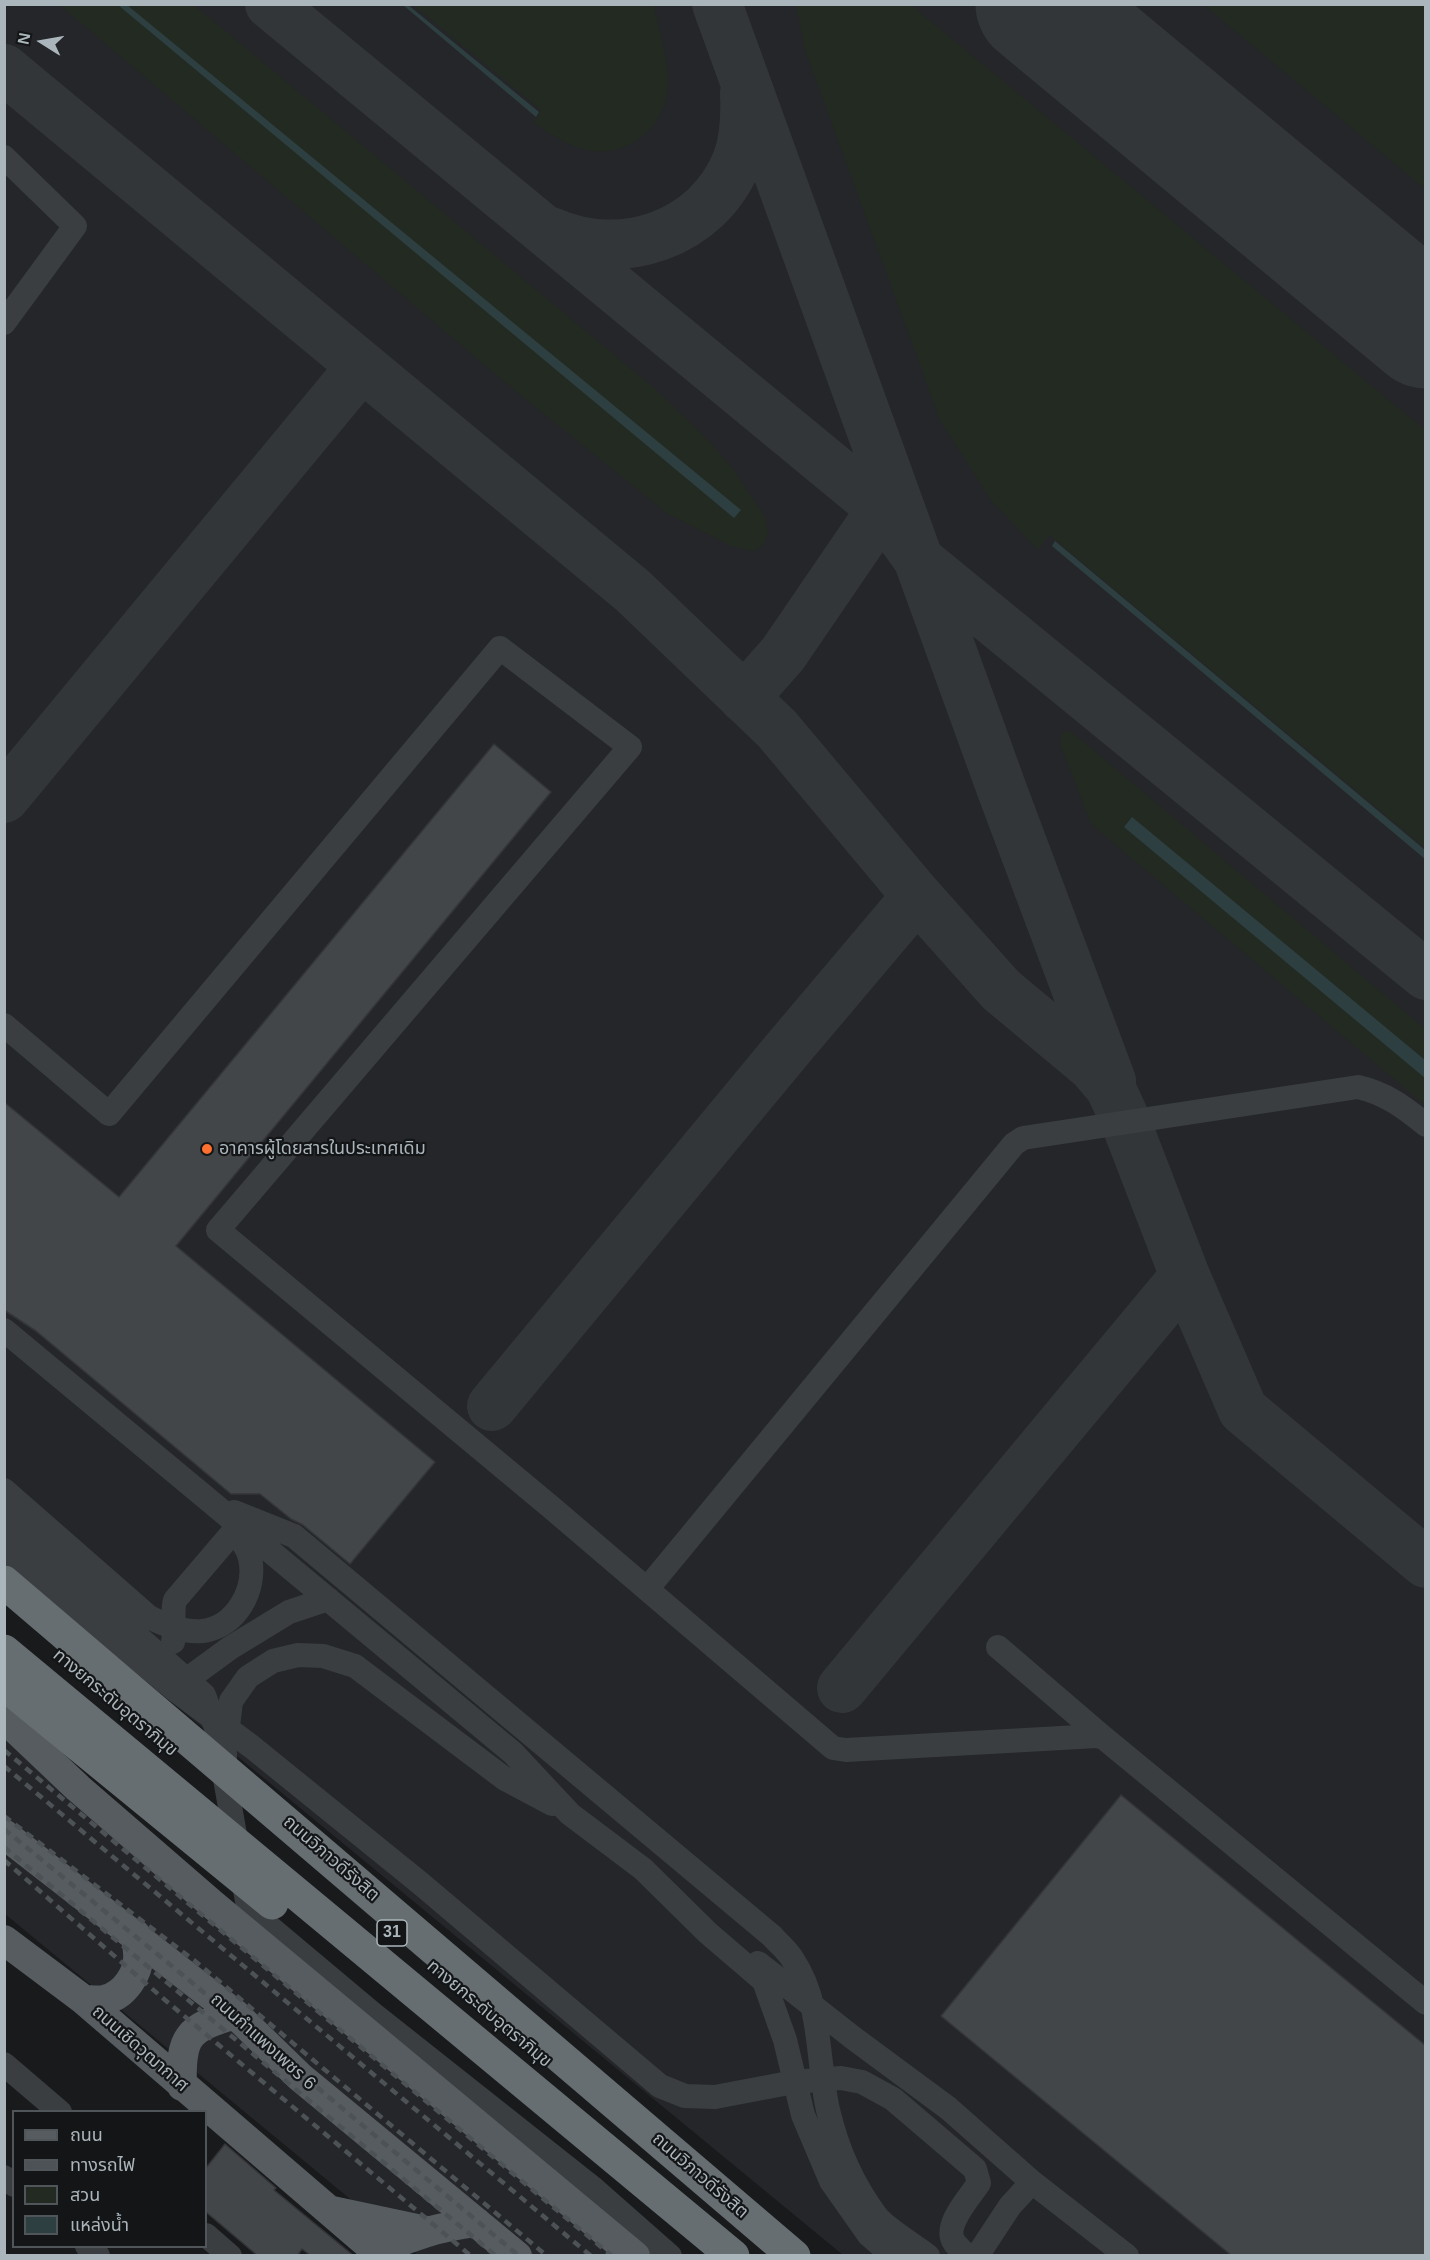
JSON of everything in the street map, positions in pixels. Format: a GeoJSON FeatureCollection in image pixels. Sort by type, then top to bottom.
{"type":"FeatureCollection","features":[{"type":"Feature","properties":{"kind":"highway","name":"ถนนวิภาวดีรังสิต"},"geometry":{"type":"LineString","coordinates":[[4,1582],[159,1689],[794,2256]]}},
{"type":"Feature","properties":{"kind":"highway","name":"ทางยกระดับอุตราภิมุข"},"geometry":{"type":"LineString","coordinates":[[4,1611],[779,2256]]}},
{"type":"Feature","properties":{"kind":"highway","name":"ทางยกระดับอุตราภิมุข"},"geometry":{"type":"LineString","coordinates":[[4,1651],[733,2256]]}},
{"type":"Feature","properties":{"kind":"highway"},"geometry":{"type":"LineString","coordinates":[[4,1684],[703,2256]]}},
{"type":"Feature","properties":{"kind":"main road"},"geometry":{"type":"LineString","coordinates":[[4,1718],[78,1788],[212,1904],[635,2256]]}},
{"type":"Feature","properties":{"kind":"main road","name":"ถนนกำแพงเพชร 6"},"geometry":{"type":"LineString","coordinates":[[4,1834],[235,2014],[300,2077],[517,2256]]}},
{"type":"Feature","properties":{"kind":"main road"},"geometry":{"type":"LineString","coordinates":[[84,2000],[105,2000],[119,1994],[129,1983],[139,1954],[135,1934]]}},
{"type":"Feature","properties":{"kind":"main road","name":"ถนนเชิดวุฒากาศ"},"geometry":{"type":"LineString","coordinates":[[4,1940],[84,2000],[378,2254]]}},
{"type":"Feature","properties":{"kind":"main road"},"geometry":{"type":"LineString","coordinates":[[182,2086],[181,2061],[186,2043],[205,2023],[235,2014]]}},
{"type":"Feature","properties":{"kind":"main road"},"geometry":{"type":"LineString","coordinates":[[329,2210],[426,2231]]}},
{"type":"Feature","properties":{"kind":"main road"},"geometry":{"type":"LineString","coordinates":[[378,2254],[398,2242],[426,2231],[476,2222]]}},
{"type":"Feature","properties":{"kind":"street"},"geometry":{"type":"LineString","coordinates":[[4,157],[75,226],[4,323]]}},
{"type":"Feature","properties":{"kind":"street"},"geometry":{"type":"LineString","coordinates":[[4,1025],[109,1114],[500,648],[630,747],[218,1230],[833,1748],[846,1750],[1096,1736],[1104,1738]]}},
{"type":"Feature","properties":{"kind":"street"},"geometry":{"type":"LineString","coordinates":[[647,1589],[1014,1144],[1023,1138],[1358,1087],[1376,1091],[1400,1104],[1425,1125]]}},
{"type":"Feature","properties":{"kind":"street"},"geometry":{"type":"LineString","coordinates":[[4,1330],[513,1753],[570,1814]]}},
{"type":"Feature","properties":{"kind":"street"},"geometry":{"type":"LineString","coordinates":[[4,1335],[204,1500],[237,1534],[250,1557],[250,1587],[237,1612],[220,1625],[202,1631],[172,1628],[149,1617],[4,1490]]}},
{"type":"Feature","properties":{"kind":"street"},"geometry":{"type":"LineString","coordinates":[[204,1500],[294,1536],[772,1936],[794,1960],[806,1988],[816,2026],[828,2110],[837,2145],[855,2184],[879,2219],[928,2256]]}},
{"type":"Feature","properties":{"kind":"street"},"geometry":{"type":"LineString","coordinates":[[4,1519],[204,1695],[225,1753]]}},
{"type":"Feature","properties":{"kind":"street"},"geometry":{"type":"LineString","coordinates":[[159,1689],[175,1634],[172,1610],[175,1600],[239,1525]]}},
{"type":"Feature","properties":{"kind":"street"},"geometry":{"type":"LineString","coordinates":[[4,1548],[159,1689],[252,1747],[420,1883],[660,2086],[685,2096],[715,2097],[794,2082],[841,2078],[862,2082],[893,2100],[975,2169],[979,2183],[952,2222],[951,2235],[954,2242],[967,2256]]}},
{"type":"Feature","properties":{"kind":"street"},"geometry":{"type":"LineString","coordinates":[[159,1689],[289,1612],[328,1599]]}},
{"type":"Feature","properties":{"kind":"street"},"geometry":{"type":"LineString","coordinates":[[998,1647],[1104,1738],[1425,2003]]}},
{"type":"Feature","properties":{"kind":"street"},"geometry":{"type":"LineString","coordinates":[[670,2256],[594,2189],[373,2014],[267,1924],[247,1901],[225,1779],[225,1753],[231,1701],[248,1677],[273,1661],[298,1655],[323,1656],[355,1666],[505,1779],[570,1814],[643,1869],[708,1933],[764,1981],[785,2040],[803,2115],[831,2181],[869,2235],[893,2256]]}},
{"type":"Feature","properties":{"kind":"street"},"geometry":{"type":"LineString","coordinates":[[708,1933],[757,1962],[852,2037],[948,2108],[1032,2182],[1127,2256]]}},
{"type":"Feature","properties":{"kind":"street"},"geometry":{"type":"LineString","coordinates":[[4,2064],[58,2110]]}},
{"type":"Feature","properties":{"kind":"street"},"geometry":{"type":"LineString","coordinates":[[977,2256],[1010,2206],[1032,2182]]}},
{"type":"Feature","properties":{"kind":"street"},"geometry":{"type":"LineString","coordinates":[[207,2236],[230,2256]]}},
{"type":"Feature","properties":{"kind":"shaded area"},"geometry":{"type":"Polygon","coordinates":[[[4,5],[1425,5],[1425,2255],[843,2255],[5,1565],[4,5]]]}},
{"type":"Feature","properties":{"kind":"shaded area"},"geometry":{"type":"Polygon","coordinates":[[[4,1710],[405,2052],[657,2255],[418,2255],[5,1914],[4,1710]]]}},
{"type":"Feature","properties":{"kind":"green space"},"geometry":{"type":"Polygon","coordinates":[[[60,5],[194,5],[654,388],[709,441],[733,469],[765,517],[768,534],[763,546],[753,551],[731,546],[668,514],[506,383],[60,5]]]}},
{"type":"Feature","properties":{"kind":"green space"},"geometry":{"type":"Polygon","coordinates":[[[413,5],[654,5],[668,78],[663,109],[645,134],[619,149],[587,150],[573,146],[534,123],[541,110],[413,5]]]}},
{"type":"Feature","properties":{"kind":"green space"},"geometry":{"type":"Polygon","coordinates":[[[796,5],[911,5],[1425,430],[1425,848],[1049,535],[1038,550],[991,500],[940,420],[805,50],[796,5]]]}},
{"type":"Feature","properties":{"kind":"green space"},"geometry":{"type":"Polygon","coordinates":[[[1204,5],[1425,5],[1425,189],[1204,5]]]}},
{"type":"Feature","properties":{"kind":"green space"},"geometry":{"type":"Polygon","coordinates":[[[1066,731],[1074,734],[1425,1029],[1425,1105],[1091,824],[1060,744],[1061,734],[1066,731]]]}},
{"type":"Feature","properties":{"kind":"water"},"geometry":{"type":"Polygon","coordinates":[[[118,5],[127,5],[741,510],[734,518],[118,5]]]}},
{"type":"Feature","properties":{"kind":"water"},"geometry":{"type":"Polygon","coordinates":[[[403,5],[408,5],[539,112],[536,117],[403,5]]]}},
{"type":"Feature","properties":{"kind":"water"},"geometry":{"type":"Polygon","coordinates":[[[1055,541],[1425,850],[1425,859],[1052,546],[1055,541]]]}},
{"type":"Feature","properties":{"kind":"water"},"geometry":{"type":"Polygon","coordinates":[[[1132,817],[1425,1060],[1425,1078],[1124,827],[1132,817]]]}},
{"type":"Feature","properties":{"kind":"building","name":"อาคารผู้โดยสารในประเทศเดิม"},"geometry":{"type":"Polygon","coordinates":[[[494,744],[551,792],[176,1246],[435,1462],[350,1564],[303,1525],[291,1519],[260,1494],[231,1494],[36,1331],[4,1310],[4,1102],[119,1197],[494,744]]]}},
{"type":"Feature","properties":{"kind":"building"},"geometry":{"type":"Polygon","coordinates":[[[1121,1795],[1425,2045],[1425,2256],[1232,2256],[941,2016],[1121,1795]]]}},
{"type":"Feature","properties":{"kind":"building"},"geometry":{"type":"Polygon","coordinates":[[[225,2144],[276,2188],[274,2190],[354,2256],[311,2256],[302,2249],[297,2256],[258,2256],[207,2213],[207,2167],[225,2144]]]}},
{"type":"Feature","properties":{"kind":"taxiway"},"geometry":{"type":"LineString","coordinates":[[270,4],[882,509],[919,560],[1426,975]]}},
{"type":"Feature","properties":{"kind":"taxiway"},"geometry":{"type":"LineString","coordinates":[[717,4],[1002,790],[1111,1081]]}},
{"type":"Feature","properties":{"kind":"taxiway"},"geometry":{"type":"LineString","coordinates":[[4,69],[633,591],[777,729],[917,896],[1001,990],[1092,1066],[1110,1087],[1185,1276],[1243,1410],[1426,1563]]}},
{"type":"Feature","properties":{"kind":"taxiway"},"geometry":{"type":"LineString","coordinates":[[551,232],[578,241],[605,244],[633,243],[659,236],[683,224],[705,208],[723,187],[737,161],[742,145],[745,93]]}},
{"type":"Feature","properties":{"kind":"taxiway"},"geometry":{"type":"LineString","coordinates":[[4,798],[361,367]]}},
{"type":"Feature","properties":{"kind":"taxiway"},"geometry":{"type":"LineString","coordinates":[[744,698],[783,654],[882,509]]}},
{"type":"Feature","properties":{"kind":"taxiway"},"geometry":{"type":"LineString","coordinates":[[492,1406],[917,896]]}},
{"type":"Feature","properties":{"kind":"taxiway"},"geometry":{"type":"LineString","coordinates":[[842,1688],[1185,1276]]}},
{"type":"Feature","properties":{"kind":"runway"},"geometry":{"type":"LineString","coordinates":[[1037,4],[1426,327]]}},
{"type":"Feature","properties":{"kind":"railway"},"geometry":{"type":"LineString","coordinates":[[4,1750],[612,2256]]}},
{"type":"Feature","properties":{"kind":"railway"},"geometry":{"type":"LineString","coordinates":[[4,1766],[591,2256]]}},
{"type":"Feature","properties":{"kind":"railway"},"geometry":{"type":"LineString","coordinates":[[4,1816],[195,1961],[547,2256]]}},
{"type":"Feature","properties":{"kind":"railway"},"geometry":{"type":"LineString","coordinates":[[4,1829],[519,2256]]}},
{"type":"Feature","properties":{"kind":"railway"},"geometry":{"type":"LineString","coordinates":[[4,1847],[496,2256]]}},
{"type":"Feature","properties":{"kind":"railway"},"geometry":{"type":"LineString","coordinates":[[4,1860],[165,2000],[471,2256]]}},
{"type":"Feature","properties":{"kind":"place","name":"อาคารผู้โดยสารในประเทศเดิม"},"geometry":{"type":"Point","coordinates":[207,1149]}}]}
